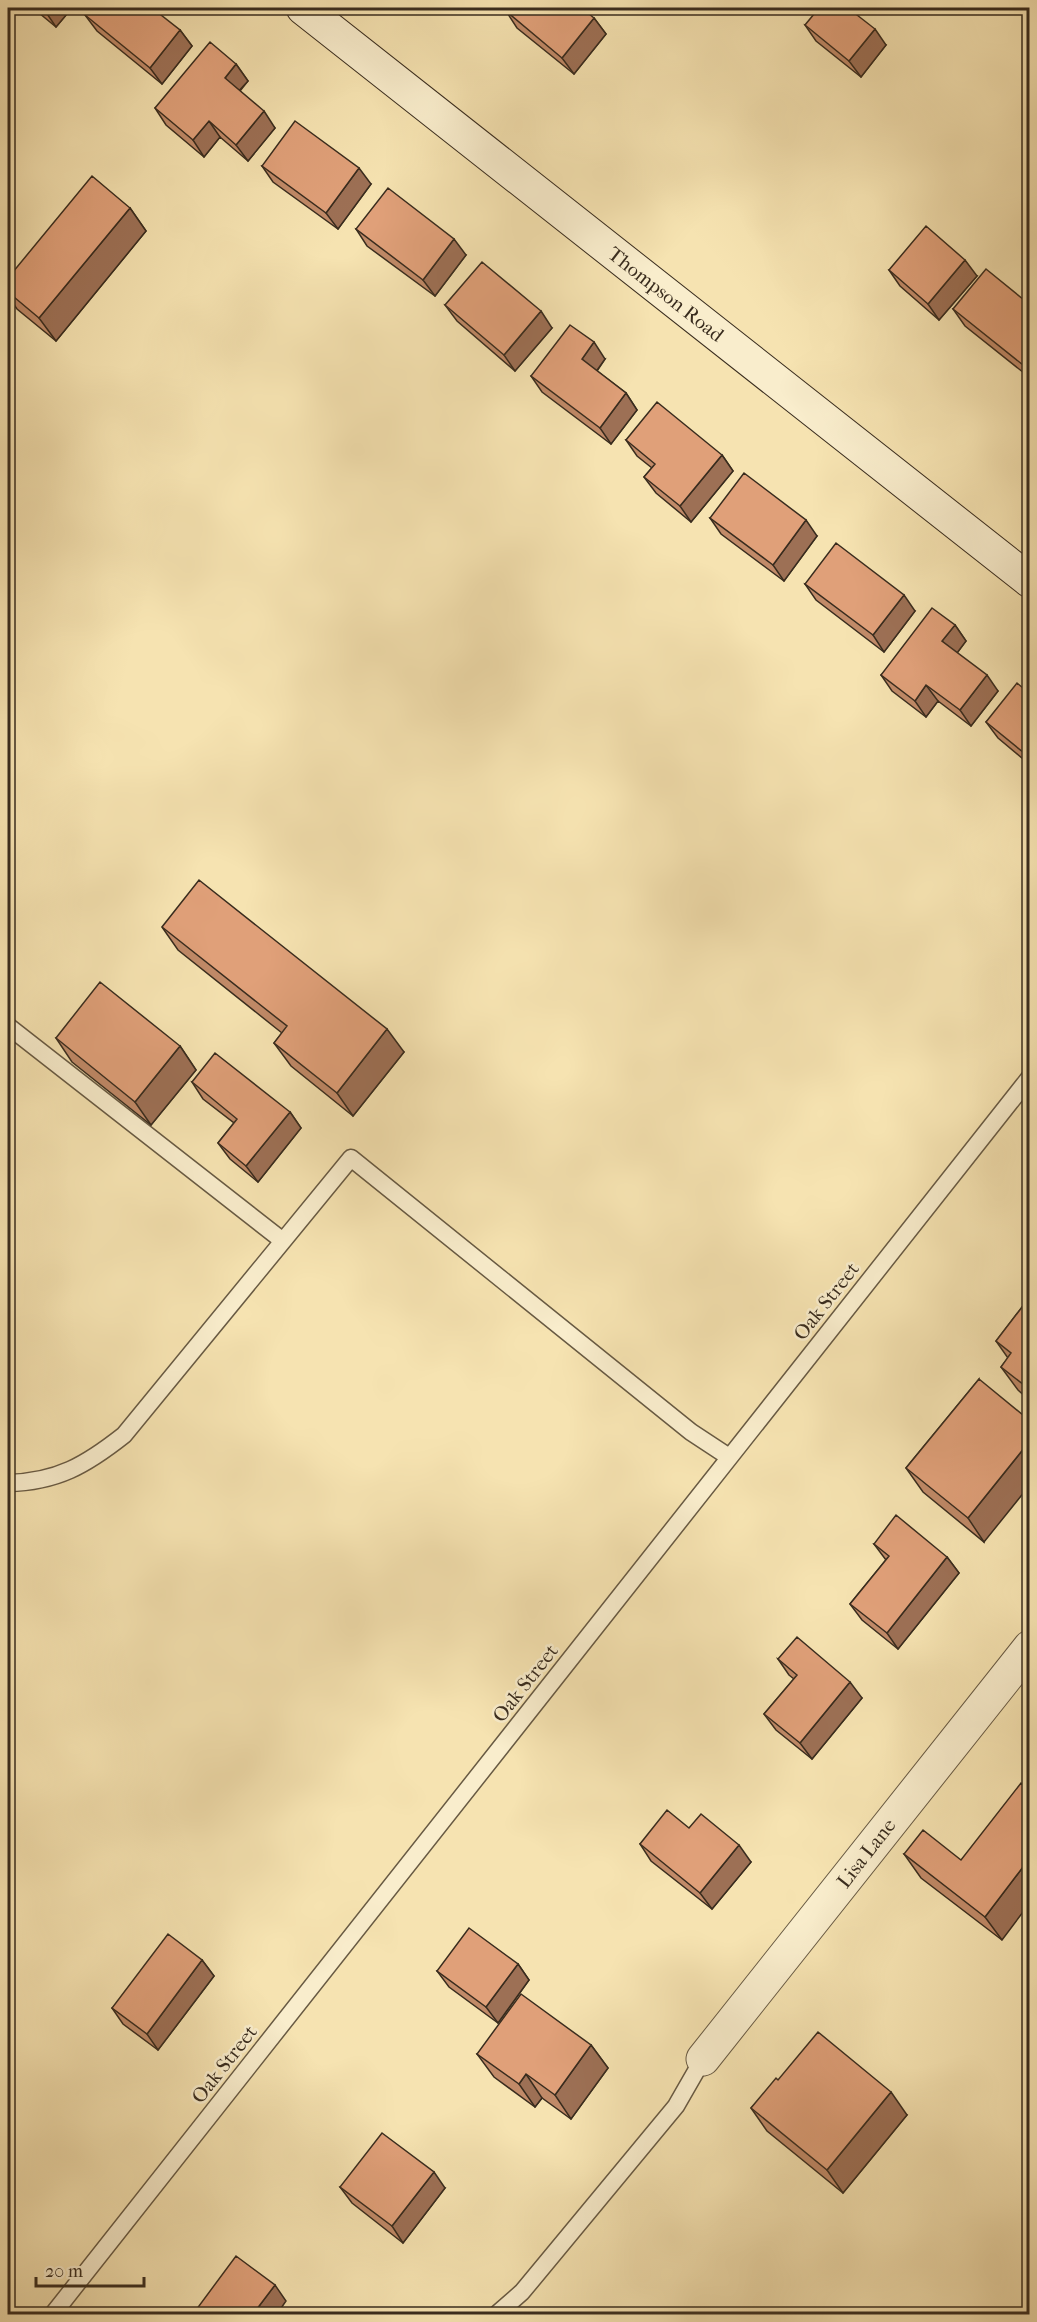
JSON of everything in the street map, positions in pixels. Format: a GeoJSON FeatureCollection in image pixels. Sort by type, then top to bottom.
{"type":"FeatureCollection","features":[{"type":"Feature","properties":{"kind":"street","name":"Thompson Road"},"geometry":{"type":"LineString","coordinates":[[303,8],[1029,581]]}},
{"type":"Feature","properties":{"kind":"street","name":"Lisa Lane"},"geometry":{"type":"LineString","coordinates":[[703,2060],[1029,1647]]}},
{"type":"Feature","properties":{"kind":"lane"},"geometry":{"type":"LineString","coordinates":[[8,1026],[282,1241]]}},
{"type":"Feature","properties":{"kind":"lane","name":"Oak Street"},"geometry":{"type":"LineString","coordinates":[[53,2314],[1029,1077]]}},
{"type":"Feature","properties":{"kind":"lane"},"geometry":{"type":"LineString","coordinates":[[8,1483],[31,1483],[66,1473],[94,1458],[124,1435],[351,1158],[691,1432],[729,1457]]}},
{"type":"Feature","properties":{"kind":"lane"},"geometry":{"type":"LineString","coordinates":[[497,2314],[522,2292],[676,2106],[703,2060]]}},
{"type":"Feature","properties":{"kind":"building"},"geometry":{"type":"Polygon","coordinates":[[[91,8],[152,8],[180,30],[150,68],[85,15],[91,8]]]}},
{"type":"Feature","properties":{"kind":"building"},"geometry":{"type":"Polygon","coordinates":[[[509,8],[582,8],[594,18],[562,58],[506,11],[509,8]]]}},
{"type":"Feature","properties":{"kind":"building"},"geometry":{"type":"Polygon","coordinates":[[[819,8],[848,8],[875,29],[849,61],[805,25],[819,8]]]}},
{"type":"Feature","properties":{"kind":"building"},"geometry":{"type":"Polygon","coordinates":[[[210,42],[236,64],[225,78],[264,111],[236,145],[209,121],[193,140],[155,108],[210,42]]]}},
{"type":"Feature","properties":{"kind":"building"},"geometry":{"type":"Polygon","coordinates":[[[295,121],[359,168],[326,213],[262,166],[295,121]]]}},
{"type":"Feature","properties":{"kind":"building"},"geometry":{"type":"Polygon","coordinates":[[[92,176],[130,208],[39,318],[8,292],[8,278],[92,176]]]}},
{"type":"Feature","properties":{"kind":"building"},"geometry":{"type":"Polygon","coordinates":[[[388,188],[454,239],[423,280],[356,229],[388,188]]]}},
{"type":"Feature","properties":{"kind":"building"},"geometry":{"type":"Polygon","coordinates":[[[926,226],[965,260],[928,304],[889,270],[926,226]]]}},
{"type":"Feature","properties":{"kind":"building"},"geometry":{"type":"Polygon","coordinates":[[[482,262],[541,311],[504,355],[445,305],[482,262]]]}},
{"type":"Feature","properties":{"kind":"building"},"geometry":{"type":"Polygon","coordinates":[[[986,269],[1029,304],[1029,357],[1023,365],[953,309],[986,269]]]}},
{"type":"Feature","properties":{"kind":"building"},"geometry":{"type":"Polygon","coordinates":[[[570,325],[594,342],[582,359],[626,393],[600,428],[531,376],[570,325]]]}},
{"type":"Feature","properties":{"kind":"building"},"geometry":{"type":"Polygon","coordinates":[[[657,402],[722,455],[680,506],[644,477],[655,464],[626,440],[657,402]]]}},
{"type":"Feature","properties":{"kind":"building"},"geometry":{"type":"Polygon","coordinates":[[[744,473],[806,520],[773,565],[710,518],[744,473]]]}},
{"type":"Feature","properties":{"kind":"building"},"geometry":{"type":"Polygon","coordinates":[[[836,543],[904,595],[873,635],[805,584],[836,543]]]}},
{"type":"Feature","properties":{"kind":"building"},"geometry":{"type":"Polygon","coordinates":[[[932,608],[955,625],[942,641],[987,675],[960,710],[926,685],[915,701],[881,675],[932,608]]]}},
{"type":"Feature","properties":{"kind":"building"},"geometry":{"type":"Polygon","coordinates":[[[1017,683],[1029,693],[1029,757],[986,722],[1017,683]]]}},
{"type":"Feature","properties":{"kind":"building"},"geometry":{"type":"Polygon","coordinates":[[[199,880],[387,1029],[337,1093],[274,1043],[287,1026],[162,927],[199,880]]]}},
{"type":"Feature","properties":{"kind":"building"},"geometry":{"type":"Polygon","coordinates":[[[100,982],[180,1046],[135,1102],[56,1038],[100,982]]]}},
{"type":"Feature","properties":{"kind":"building"},"geometry":{"type":"Polygon","coordinates":[[[215,1053],[290,1112],[246,1166],[218,1143],[237,1119],[192,1082],[215,1053]]]}},
{"type":"Feature","properties":{"kind":"building"},"geometry":{"type":"Polygon","coordinates":[[[1029,1298],[1029,1389],[1001,1367],[1011,1353],[996,1341],[1029,1298]]]}},
{"type":"Feature","properties":{"kind":"building"},"geometry":{"type":"Polygon","coordinates":[[[979,1379],[1029,1420],[1029,1442],[968,1518],[906,1468],[979,1379]]]}},
{"type":"Feature","properties":{"kind":"building"},"geometry":{"type":"Polygon","coordinates":[[[896,1515],[947,1557],[887,1633],[850,1604],[889,1556],[874,1544],[896,1515]]]}},
{"type":"Feature","properties":{"kind":"building"},"geometry":{"type":"Polygon","coordinates":[[[797,1637],[850,1682],[800,1743],[764,1714],[797,1675],[778,1659],[797,1637]]]}},
{"type":"Feature","properties":{"kind":"building"},"geometry":{"type":"Polygon","coordinates":[[[1021,1783],[1029,1790],[1029,1859],[985,1917],[904,1854],[923,1830],[961,1860],[1021,1783]]]}},
{"type":"Feature","properties":{"kind":"building"},"geometry":{"type":"Polygon","coordinates":[[[667,1810],[689,1828],[701,1814],[739,1845],[700,1893],[640,1844],[667,1810]]]}},
{"type":"Feature","properties":{"kind":"building"},"geometry":{"type":"Polygon","coordinates":[[[469,1928],[518,1964],[486,2007],[437,1971],[469,1928]]]}},
{"type":"Feature","properties":{"kind":"building"},"geometry":{"type":"Polygon","coordinates":[[[168,1934],[202,1960],[147,2034],[112,2008],[168,1934]]]}},
{"type":"Feature","properties":{"kind":"building"},"geometry":{"type":"Polygon","coordinates":[[[521,1994],[591,2045],[555,2095],[526,2074],[519,2084],[477,2054],[521,1994]]]}},
{"type":"Feature","properties":{"kind":"building"},"geometry":{"type":"Polygon","coordinates":[[[818,2032],[891,2092],[827,2170],[751,2108],[818,2032]]]}},
{"type":"Feature","properties":{"kind":"building"},"geometry":{"type":"Polygon","coordinates":[[[382,2133],[434,2172],[392,2226],[340,2187],[382,2133]]]}},
{"type":"Feature","properties":{"kind":"building"},"geometry":{"type":"Polygon","coordinates":[[[236,2256],[275,2285],[253,2314],[202,2314],[196,2310],[236,2256]]]}}]}
